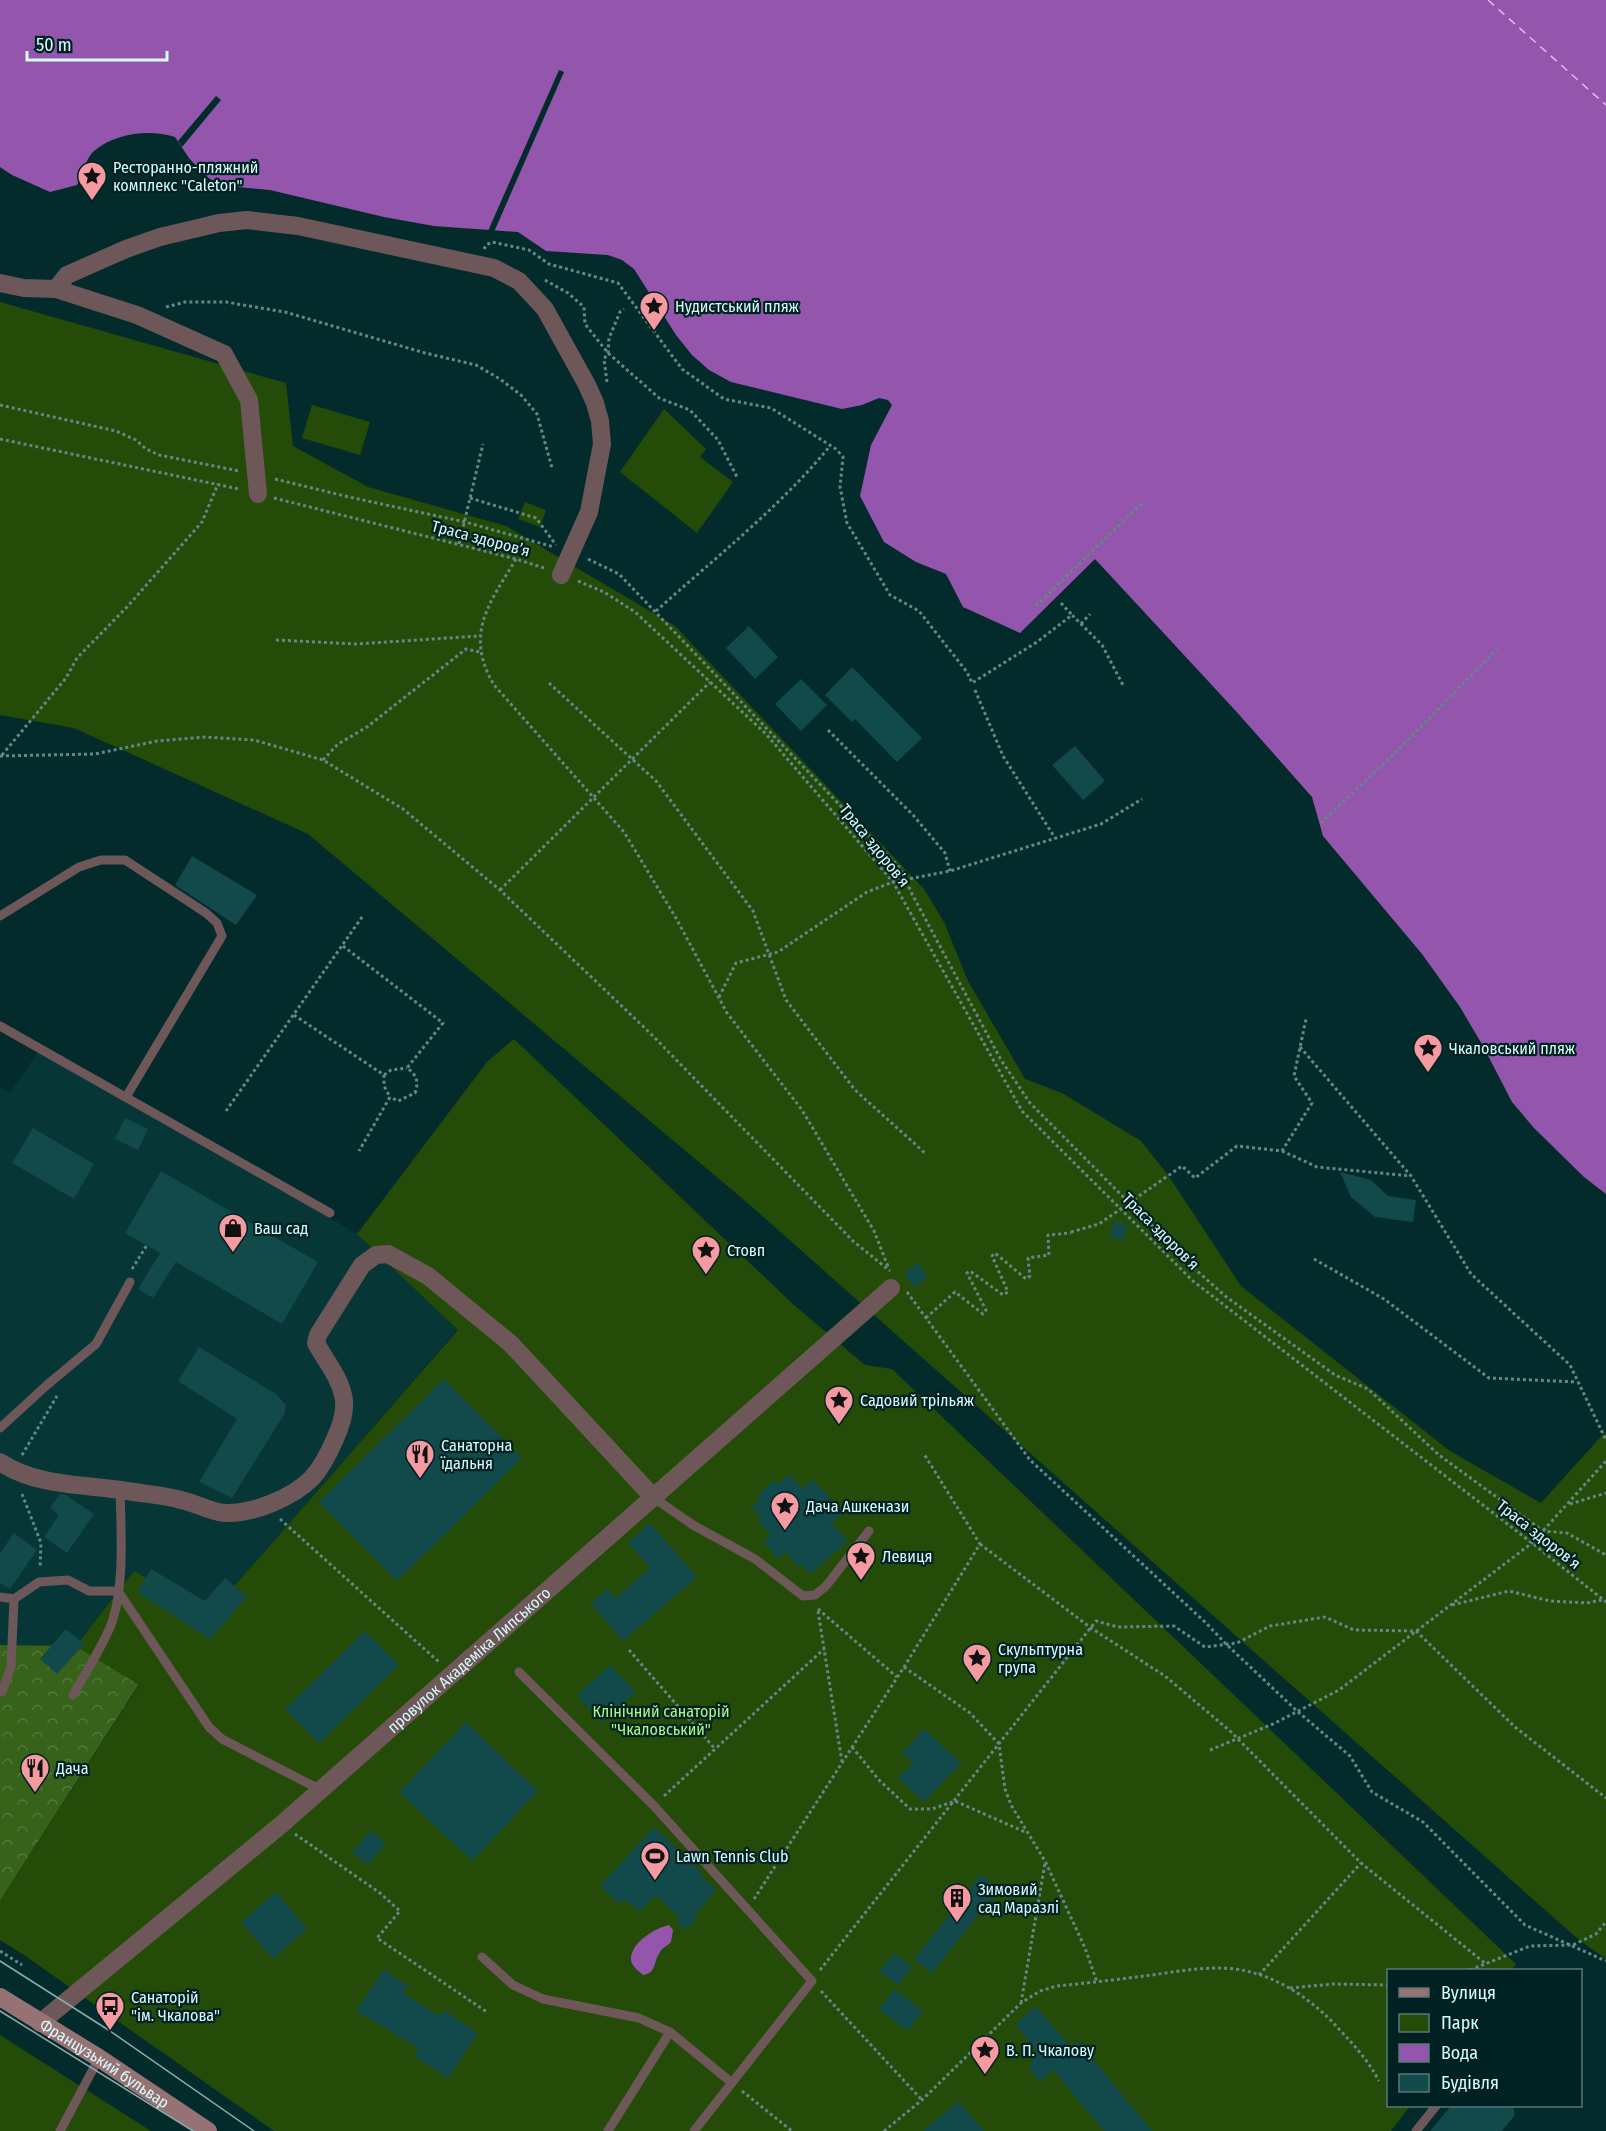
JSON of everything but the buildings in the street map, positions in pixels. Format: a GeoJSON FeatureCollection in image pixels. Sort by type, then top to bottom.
{"type":"FeatureCollection","features":[{"type":"Feature","properties":{"kind":"street"},"geometry":{"type":"LineString","coordinates":[[56,289],[67,275],[126,249],[160,237],[219,223],[247,220],[298,226],[494,268],[509,275],[529,290],[545,309],[595,403],[602,433],[590,512],[561,575]]}},
{"type":"Feature","properties":{"kind":"street"},"geometry":{"type":"LineString","coordinates":[[0,283],[24,288],[56,289],[137,315],[224,354],[249,400],[258,494]]}},
{"type":"Feature","properties":{"kind":"street"},"geometry":{"type":"LineString","coordinates":[[7,1466],[52,1482],[179,1499],[223,1513],[240,1512],[265,1505],[297,1491],[312,1477],[328,1456],[344,1412],[344,1396],[336,1377],[316,1343],[318,1335],[362,1265],[376,1255],[388,1254],[428,1276],[510,1343],[654,1498]]}},
{"type":"Feature","properties":{"kind":"street","name":"провулок Академіка Липського"},"geometry":{"type":"LineString","coordinates":[[40,2022],[282,1824],[654,1498],[895,1282]]}},
{"type":"Feature","properties":{"kind":"street","name":"Французький бульвар"},"geometry":{"type":"LineString","coordinates":[[0,1997],[99,2058],[208,2131]]}},
{"type":"Feature","properties":{"kind":"lane"},"geometry":{"type":"LineString","coordinates":[[0,916],[79,867],[101,861],[125,860],[206,913],[217,923],[222,936],[126,1097]]}},
{"type":"Feature","properties":{"kind":"lane"},"geometry":{"type":"LineString","coordinates":[[0,1026],[330,1213]]}},
{"type":"Feature","properties":{"kind":"lane"},"geometry":{"type":"LineString","coordinates":[[0,1428],[96,1344],[129,1278]]}},
{"type":"Feature","properties":{"kind":"lane"},"geometry":{"type":"LineString","coordinates":[[73,1695],[111,1624],[118,1591],[122,1543],[120,1490]]}},
{"type":"Feature","properties":{"kind":"lane"},"geometry":{"type":"LineString","coordinates":[[654,1498],[693,1525],[754,1559],[803,1596],[815,1595],[826,1586],[869,1531]]}},
{"type":"Feature","properties":{"kind":"lane"},"geometry":{"type":"LineString","coordinates":[[0,1597],[14,1599],[39,1582],[68,1580],[89,1591],[118,1591]]}},
{"type":"Feature","properties":{"kind":"lane"},"geometry":{"type":"LineString","coordinates":[[118,1591],[209,1727],[222,1739],[321,1790]]}},
{"type":"Feature","properties":{"kind":"lane"},"geometry":{"type":"LineString","coordinates":[[2,1692],[11,1666],[14,1599]]}},
{"type":"Feature","properties":{"kind":"lane"},"geometry":{"type":"LineString","coordinates":[[519,1672],[654,1806],[812,1981],[694,2131]]}},
{"type":"Feature","properties":{"kind":"lane"},"geometry":{"type":"LineString","coordinates":[[482,1957],[513,1984],[543,1999],[639,2018],[670,2032],[732,2083]]}},
{"type":"Feature","properties":{"kind":"lane"},"geometry":{"type":"LineString","coordinates":[[608,2131],[670,2032]]}},
{"type":"Feature","properties":{"kind":"lane"},"geometry":{"type":"LineString","coordinates":[[60,2131],[99,2058]]}},
{"type":"Feature","properties":{"kind":"lane"},"geometry":{"type":"LineString","coordinates":[[1416,2131],[1435,2107]]}},
{"type":"Feature","properties":{"kind":"path"},"geometry":{"type":"LineString","coordinates":[[478,265],[486,246],[492,242],[529,250],[549,264],[618,284],[682,369],[724,399],[771,408],[830,446],[843,457],[840,487],[847,523],[890,595],[919,611],[967,672],[972,682],[1037,642],[1072,615]]}},
{"type":"Feature","properties":{"kind":"path"},"geometry":{"type":"LineString","coordinates":[[544,280],[568,292],[584,307],[585,324],[608,353],[659,398],[690,410],[718,440],[738,477]]}},
{"type":"Feature","properties":{"kind":"path"},"geometry":{"type":"LineString","coordinates":[[137,315],[185,302],[226,302],[285,312],[425,353],[476,365],[521,395],[537,414],[552,468]]}},
{"type":"Feature","properties":{"kind":"path"},"geometry":{"type":"LineString","coordinates":[[608,384],[604,359],[608,353],[609,338],[620,312],[624,309]]}},
{"type":"Feature","properties":{"kind":"path"},"geometry":{"type":"LineString","coordinates":[[0,405],[116,431],[136,440],[159,455],[256,474],[465,522],[559,549],[536,518],[470,498]]}},
{"type":"Feature","properties":{"kind":"path","name":"Траса здоров’я"},"geometry":{"type":"LineString","coordinates":[[0,439],[218,484],[459,544],[516,559],[604,592],[620,601],[766,734],[893,882],[1022,1111],[1193,1281],[1604,1601]]}},
{"type":"Feature","properties":{"kind":"path"},"geometry":{"type":"LineString","coordinates":[[459,544],[483,444]]}},
{"type":"Feature","properties":{"kind":"path"},"geometry":{"type":"LineString","coordinates":[[655,612],[769,509],[812,468],[830,446]]}},
{"type":"Feature","properties":{"kind":"path"},"geometry":{"type":"LineString","coordinates":[[0,757],[66,678],[77,658],[202,522],[218,484]]}},
{"type":"Feature","properties":{"kind":"path"},"geometry":{"type":"LineString","coordinates":[[1036,606],[1142,503]]}},
{"type":"Feature","properties":{"kind":"path"},"geometry":{"type":"LineString","coordinates":[[572,552],[619,574],[900,868],[1007,1069],[1030,1102],[1128,1203],[1225,1296],[1335,1375],[1368,1389],[1440,1455],[1544,1531],[1567,1533],[1606,1556]]}},
{"type":"Feature","properties":{"kind":"path"},"geometry":{"type":"LineString","coordinates":[[516,559],[487,610],[479,636],[484,669],[494,685],[624,832],[676,918],[727,1013],[802,1110],[874,1231],[895,1282]]}},
{"type":"Feature","properties":{"kind":"path"},"geometry":{"type":"LineString","coordinates":[[1061,603],[1102,645],[1124,687]]}},
{"type":"Feature","properties":{"kind":"path"},"geometry":{"type":"LineString","coordinates":[[1081,624],[1090,614]]}},
{"type":"Feature","properties":{"kind":"path"},"geometry":{"type":"LineString","coordinates":[[276,640],[356,644],[479,636]]}},
{"type":"Feature","properties":{"kind":"path"},"geometry":{"type":"LineString","coordinates":[[323,760],[338,744],[367,727],[466,649],[480,652]]}},
{"type":"Feature","properties":{"kind":"path"},"geometry":{"type":"LineString","coordinates":[[1321,823],[1405,743],[1497,649]]}},
{"type":"Feature","properties":{"kind":"path"},"geometry":{"type":"LineString","coordinates":[[500,890],[710,682]]}},
{"type":"Feature","properties":{"kind":"path"},"geometry":{"type":"LineString","coordinates":[[549,683],[656,781],[753,911],[786,1000],[855,1090],[926,1154]]}},
{"type":"Feature","properties":{"kind":"path"},"geometry":{"type":"LineString","coordinates":[[975,690],[1004,756],[1055,838]]}},
{"type":"Feature","properties":{"kind":"path"},"geometry":{"type":"LineString","coordinates":[[828,730],[913,815],[945,853],[950,871]]}},
{"type":"Feature","properties":{"kind":"path"},"geometry":{"type":"LineString","coordinates":[[0,757],[95,754],[158,741],[204,737],[254,740],[323,760],[403,809],[500,890],[649,1032],[895,1282],[926,1317],[1030,1460],[1297,1711],[1350,1755],[1372,1792],[1423,1822],[1525,1926],[1606,1961]]}},
{"type":"Feature","properties":{"kind":"path"},"geometry":{"type":"LineString","coordinates":[[719,998],[736,963],[778,952],[867,892],[893,882],[950,871],[1101,824],[1142,799]]}},
{"type":"Feature","properties":{"kind":"path"},"geometry":{"type":"LineString","coordinates":[[226,1111],[363,917]]}},
{"type":"Feature","properties":{"kind":"path"},"geometry":{"type":"LineString","coordinates":[[343,946],[443,1023],[406,1068]]}},
{"type":"Feature","properties":{"kind":"path"},"geometry":{"type":"LineString","coordinates":[[294,1015],[384,1075]]}},
{"type":"Feature","properties":{"kind":"path"},"geometry":{"type":"LineString","coordinates":[[1282,1151],[1312,1104],[1294,1076],[1306,1019]]}},
{"type":"Feature","properties":{"kind":"path"},"geometry":{"type":"LineString","coordinates":[[1300,1047],[1411,1176],[1471,1274],[1570,1365],[1606,1440]]}},
{"type":"Feature","properties":{"kind":"path"},"geometry":{"type":"LineString","coordinates":[[406,1068],[415,1074],[418,1084],[415,1093],[399,1101],[390,1097],[384,1086],[384,1075],[391,1070],[406,1068]]}},
{"type":"Feature","properties":{"kind":"path"},"geometry":{"type":"LineString","coordinates":[[359,1151],[390,1097]]}},
{"type":"Feature","properties":{"kind":"path"},"geometry":{"type":"LineString","coordinates":[[926,1317],[956,1292],[983,1314],[986,1310],[967,1273],[970,1271],[1003,1295],[1008,1292],[992,1256],[995,1253],[1026,1279],[1030,1276],[1028,1258],[1050,1255],[1048,1234],[1071,1233],[1099,1224],[1182,1166],[1196,1178],[1237,1146],[1282,1151],[1317,1167],[1411,1176]]}},
{"type":"Feature","properties":{"kind":"path"},"geometry":{"type":"LineString","coordinates":[[129,1278],[147,1245]]}},
{"type":"Feature","properties":{"kind":"path"},"geometry":{"type":"LineString","coordinates":[[1314,1259],[1384,1299],[1489,1378],[1578,1382]]}},
{"type":"Feature","properties":{"kind":"path"},"geometry":{"type":"LineString","coordinates":[[39,1582],[41,1543],[7,1466],[58,1395]]}},
{"type":"Feature","properties":{"kind":"path"},"geometry":{"type":"LineString","coordinates":[[924,1454],[980,1544],[1091,1628],[1165,1676],[1230,1731],[1361,1863],[1486,1964]]}},
{"type":"Feature","properties":{"kind":"path"},"geometry":{"type":"LineString","coordinates":[[1210,1750],[1238,1740],[1340,1690],[1532,1543],[1606,1461]]}},
{"type":"Feature","properties":{"kind":"path"},"geometry":{"type":"LineString","coordinates":[[1569,1504],[1606,1493]]}},
{"type":"Feature","properties":{"kind":"path"},"geometry":{"type":"LineString","coordinates":[[265,1505],[452,1675]]}},
{"type":"Feature","properties":{"kind":"path"},"geometry":{"type":"LineString","coordinates":[[747,1911],[980,1544]]}},
{"type":"Feature","properties":{"kind":"path"},"geometry":{"type":"LineString","coordinates":[[1451,1605],[1509,1591],[1550,1601],[1587,1603],[1604,1601]]}},
{"type":"Feature","properties":{"kind":"path"},"geometry":{"type":"LineString","coordinates":[[811,1605],[897,1677]]}},
{"type":"Feature","properties":{"kind":"path"},"geometry":{"type":"LineString","coordinates":[[818,1609],[842,1762]]}},
{"type":"Feature","properties":{"kind":"path"},"geometry":{"type":"LineString","coordinates":[[922,2100],[812,1981],[1096,1622],[1118,1627],[1174,1626],[1205,1647],[1237,1643],[1270,1626],[1325,1617],[1354,1630],[1416,1631],[1515,1727],[1606,1798]]}},
{"type":"Feature","properties":{"kind":"path"},"geometry":{"type":"LineString","coordinates":[[654,1806],[824,1649]]}},
{"type":"Feature","properties":{"kind":"path"},"geometry":{"type":"LineString","coordinates":[[630,1650],[715,1749]]}},
{"type":"Feature","properties":{"kind":"path"},"geometry":{"type":"LineString","coordinates":[[904,1667],[970,1713],[999,1744],[1005,1789],[1027,1833],[1045,1862],[1085,1948],[1097,1982]]}},
{"type":"Feature","properties":{"kind":"path"},"geometry":{"type":"LineString","coordinates":[[852,1747],[879,1780],[910,1809],[932,1809],[955,1801],[1027,1833]]}},
{"type":"Feature","properties":{"kind":"path"},"geometry":{"type":"LineString","coordinates":[[282,1824],[380,1893],[400,1911],[377,1938],[487,2012]]}},
{"type":"Feature","properties":{"kind":"path"},"geometry":{"type":"LineString","coordinates":[[1021,2003],[1045,1862]]}},
{"type":"Feature","properties":{"kind":"path"},"geometry":{"type":"LineString","coordinates":[[1259,1975],[1361,1863]]}},
{"type":"Feature","properties":{"kind":"path"},"geometry":{"type":"LineString","coordinates":[[1475,1969],[1530,1946],[1573,1945],[1596,1934],[1606,1922]]}},
{"type":"Feature","properties":{"kind":"path"},"geometry":{"type":"LineString","coordinates":[[0,1952],[22,1965]]}},
{"type":"Feature","properties":{"kind":"path"},"geometry":{"type":"LineString","coordinates":[[884,2131],[922,2100],[1021,2003],[1040,1991],[1057,1986],[1209,1968],[1259,1975],[1289,1988],[1313,2004],[1334,2023],[1370,2064],[1379,2081]]}},
{"type":"Feature","properties":{"kind":"path"},"geometry":{"type":"LineString","coordinates":[[1289,1988],[1333,1984],[1387,1985]]}},
{"type":"Feature","properties":{"kind":"path"},"geometry":{"type":"LineString","coordinates":[[732,2083],[792,2131]]}},
{"type":"Feature","properties":{"kind":"shaded area"},"geometry":{"type":"Polygon","coordinates":[[[40,1049],[357,1234],[458,1329],[210,1614],[76,1646],[0,1645],[0,1086],[10,1093],[40,1049]]]}},
{"type":"Feature","properties":{"kind":"green space"},"geometry":{"type":"Polygon","coordinates":[[[0,302],[286,383],[293,446],[368,487],[506,526],[675,626],[924,889],[944,922],[968,981],[1025,1079],[1062,1093],[1141,1141],[1168,1175],[1241,1286],[1450,1451],[1541,1503],[1606,1431],[1606,1959],[1578,1939],[750,1205],[308,834],[74,728],[0,715],[0,302]]]}},
{"type":"Feature","properties":{"kind":"green space"},"geometry":{"type":"Polygon","coordinates":[[[312,405],[370,422],[360,455],[302,438],[312,405]]]}},
{"type":"Feature","properties":{"kind":"green space"},"geometry":{"type":"Polygon","coordinates":[[[664,409],[706,449],[700,457],[733,482],[697,533],[620,472],[664,409]]]}},
{"type":"Feature","properties":{"kind":"green space"},"geometry":{"type":"Polygon","coordinates":[[[525,502],[546,510],[540,527],[518,519],[525,502]]]}},
{"type":"Feature","properties":{"kind":"green space","name":"Клінічний санаторій \"Чкаловський\""},"geometry":{"type":"Polygon","coordinates":[[[514,1039],[794,1305],[865,1365],[892,1369],[1516,1964],[1512,1969],[1387,1969],[1387,2107],[1409,2107],[1391,2131],[274,2131],[0,1940],[0,1901],[139,1685],[76,1646],[134,1571],[210,1614],[458,1330],[357,1234],[487,1062],[514,1039]]]}},
{"type":"Feature","properties":{"kind":"green space","name":"Дача"},"geometry":{"type":"Polygon","coordinates":[[[0,1645],[76,1646],[139,1684],[0,1901],[0,1645]]]}},
{"type":"Feature","properties":{"kind":"green space"},"geometry":{"type":"Polygon","coordinates":[[[0,2035],[151,2131],[0,2131],[0,2035]]]}},
{"type":"Feature","properties":{"kind":"water"},"geometry":{"type":"Polygon","coordinates":[[[0,0],[1606,0],[1606,1194],[1584,1177],[1534,1128],[1512,1102],[1460,1007],[1422,954],[1323,836],[1312,797],[1095,559],[1020,633],[963,607],[946,574],[916,562],[884,542],[860,496],[871,445],[892,405],[888,400],[879,398],[862,405],[842,409],[731,382],[709,370],[692,355],[676,335],[634,269],[622,260],[608,255],[546,251],[518,232],[434,226],[384,217],[270,190],[218,185],[189,158],[175,137],[144,133],[112,140],[91,154],[77,185],[50,192],[12,175],[0,167],[0,0]]]}},
{"type":"Feature","properties":{"kind":"water"},"geometry":{"type":"Polygon","coordinates":[[[669,1925],[673,1930],[671,1942],[661,1951],[651,1972],[643,1975],[634,1967],[631,1960],[635,1948],[644,1937],[669,1925]]]}},
{"type":"Feature","properties":{"kind":"pier"},"geometry":{"type":"Polygon","coordinates":[[[559,70],[564,72],[494,232],[488,231],[559,70]]]}},
{"type":"Feature","properties":{"kind":"pier"},"geometry":{"type":"Polygon","coordinates":[[[216,96],[221,100],[182,147],[178,141],[216,96]]]}},
{"type":"Feature","properties":{"kind":"ferry route"},"geometry":{"type":"LineString","coordinates":[[1488,0],[1606,105]]}},
{"type":"Feature","properties":{"kind":"tram line"},"geometry":{"type":"LineString","coordinates":[[0,1961],[110,2031],[254,2131]]}},
{"type":"Feature","properties":{"kind":"tram line"},"geometry":{"type":"LineString","coordinates":[[0,2011],[193,2131]]}},
{"type":"Feature","properties":{"kind":"place","name":"Ресторанно-пляжний комплекс \"Caleton\""},"geometry":{"type":"Point","coordinates":[92,202]}},
{"type":"Feature","properties":{"kind":"place","name":"Нудистський пляж"},"geometry":{"type":"Point","coordinates":[654,332]}},
{"type":"Feature","properties":{"kind":"place","name":"Чкаловський пляж"},"geometry":{"type":"Point","coordinates":[1428,1074]}},
{"type":"Feature","properties":{"kind":"place","name":"Ваш сад"},"geometry":{"type":"Point","coordinates":[233,1254]}},
{"type":"Feature","properties":{"kind":"place","name":"Стовп"},"geometry":{"type":"Point","coordinates":[706,1276]}},
{"type":"Feature","properties":{"kind":"place","name":"Садовий трільяж"},"geometry":{"type":"Point","coordinates":[839,1426]}},
{"type":"Feature","properties":{"kind":"place","name":"Санаторна їдальня"},"geometry":{"type":"Point","coordinates":[420,1480]}},
{"type":"Feature","properties":{"kind":"place","name":"Дача Ашкенази"},"geometry":{"type":"Point","coordinates":[785,1532]}},
{"type":"Feature","properties":{"kind":"place","name":"Левиця"},"geometry":{"type":"Point","coordinates":[861,1582]}},
{"type":"Feature","properties":{"kind":"place","name":"Скульптурна група"},"geometry":{"type":"Point","coordinates":[977,1684]}},
{"type":"Feature","properties":{"kind":"place","name":"Дача"},"geometry":{"type":"Point","coordinates":[35,1794]}},
{"type":"Feature","properties":{"kind":"place","name":"Lawn Tennis Club"},"geometry":{"type":"Point","coordinates":[655,1882]}},
{"type":"Feature","properties":{"kind":"place","name":"Зимовий сад Маразлі"},"geometry":{"type":"Point","coordinates":[957,1924]}},
{"type":"Feature","properties":{"kind":"place","name":"Санаторій \"ім. Чкалова\""},"geometry":{"type":"Point","coordinates":[110,2032]}},
{"type":"Feature","properties":{"kind":"place","name":"В. П. Чкалову"},"geometry":{"type":"Point","coordinates":[985,2076]}}]}
